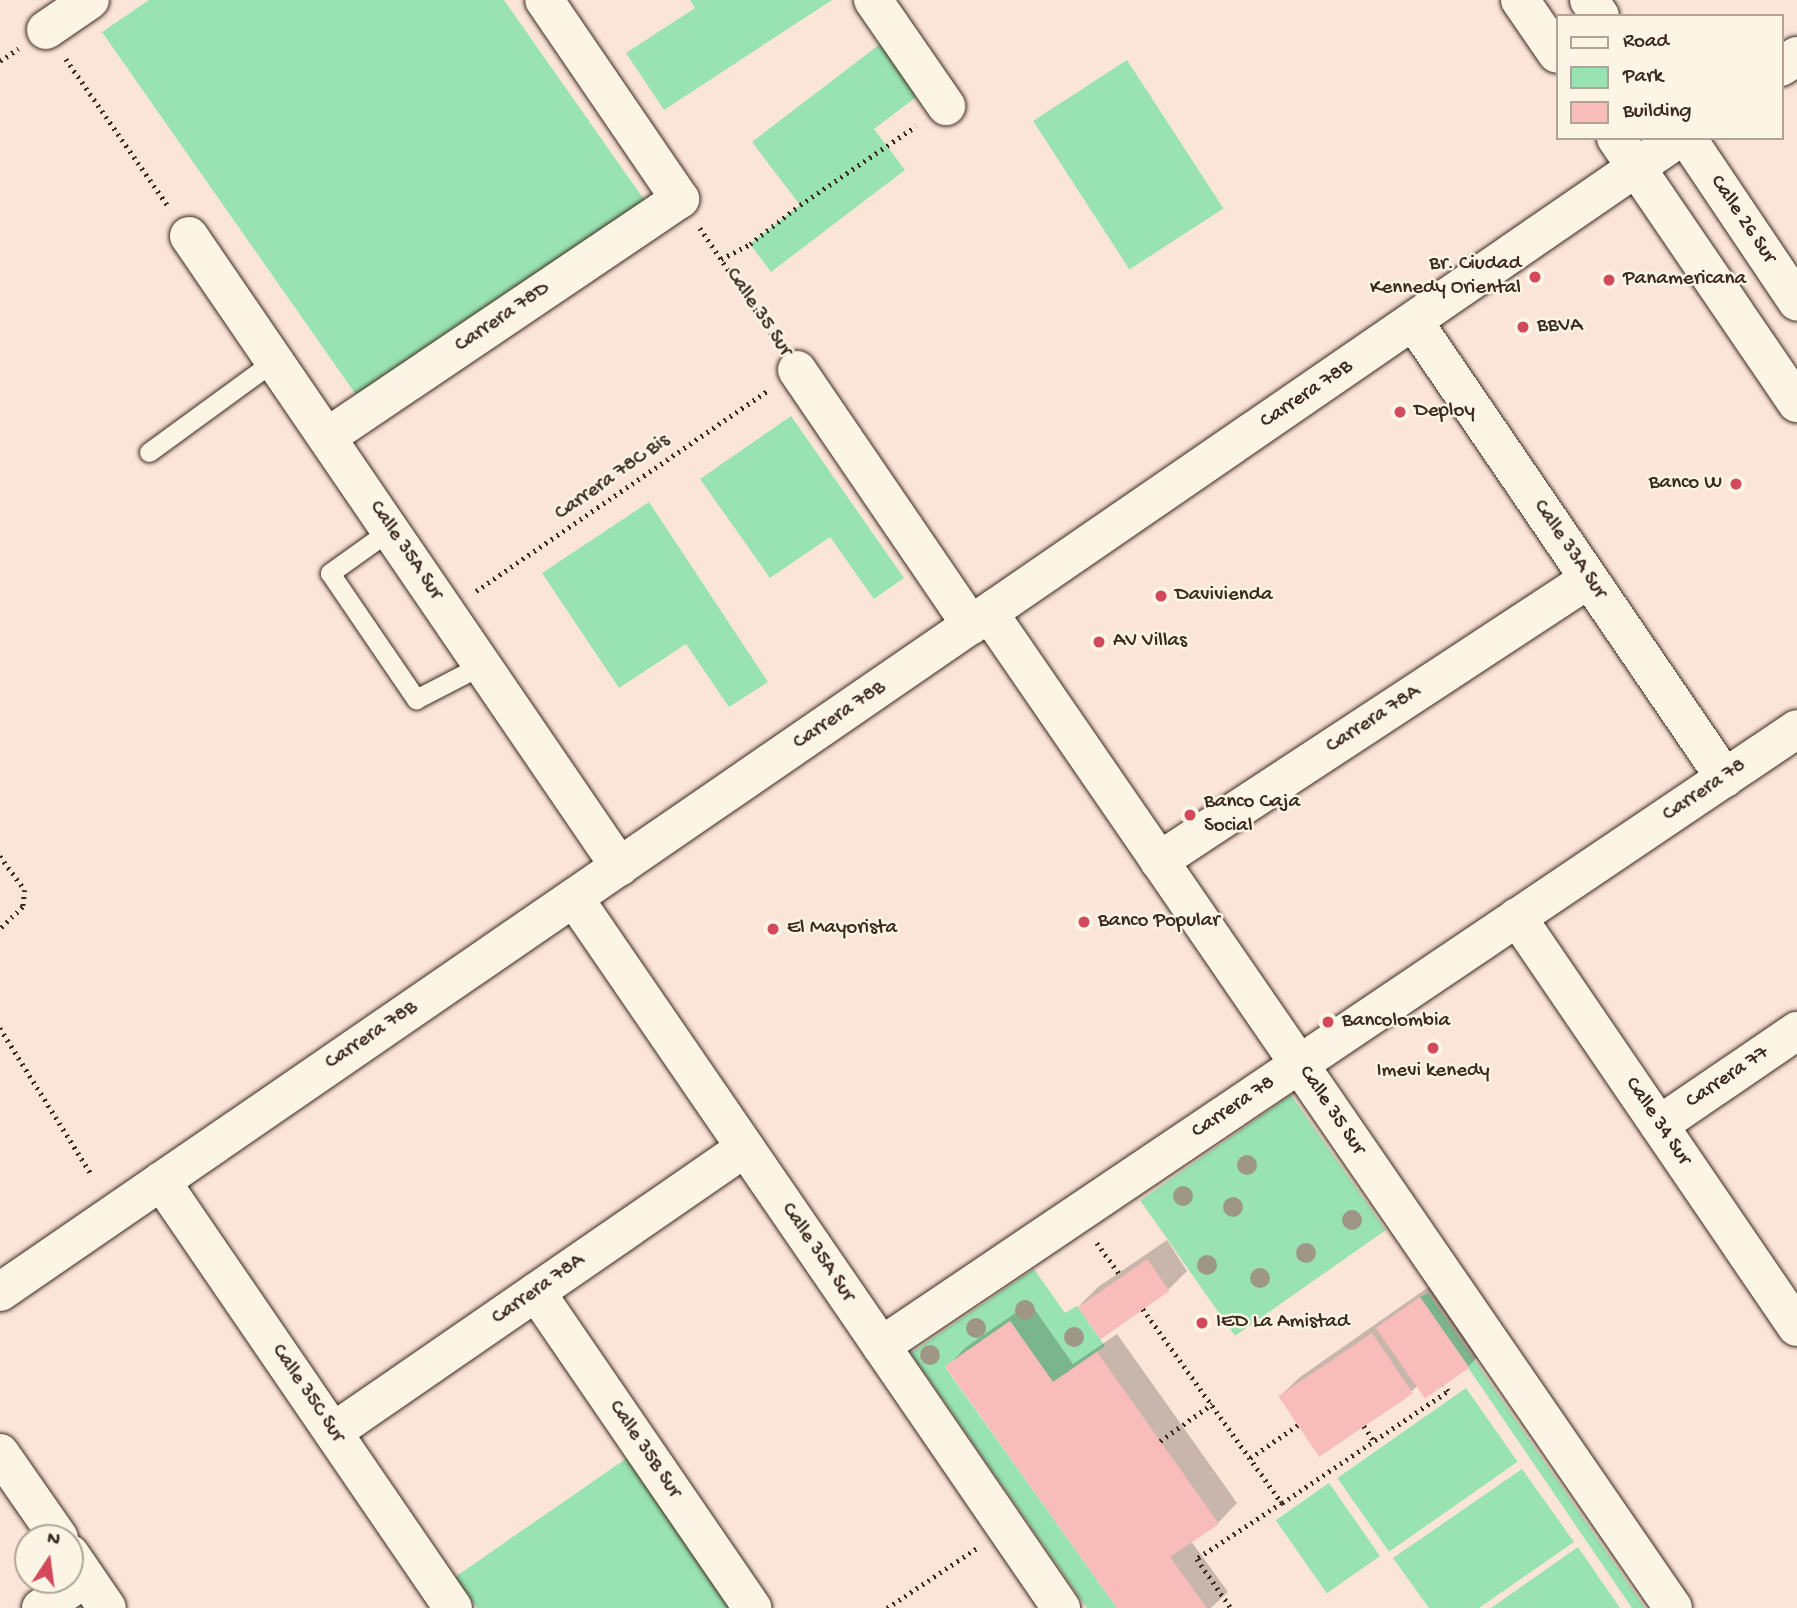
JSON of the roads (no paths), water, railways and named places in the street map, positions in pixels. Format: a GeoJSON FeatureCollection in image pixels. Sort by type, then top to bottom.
{"type":"FeatureCollection","features":[{"type":"Feature","properties":{"kind":"street"},"geometry":{"type":"LineString","coordinates":[[46,30],[90,0]]}},
{"type":"Feature","properties":{"kind":"street","name":"Carrera 78D"},"geometry":{"type":"LineString","coordinates":[[327,437],[680,199],[544,0]]}},
{"type":"Feature","properties":{"kind":"street"},"geometry":{"type":"LineString","coordinates":[[873,0],[946,106]]}},
{"type":"Feature","properties":{"kind":"street"},"geometry":{"type":"LineString","coordinates":[[1520,0],[1556,53]]}},
{"type":"Feature","properties":{"kind":"street","name":"Carrera 78B"},"geometry":{"type":"LineString","coordinates":[[0,1292],[1414,322],[1626,153],[1672,140]]}},
{"type":"Feature","properties":{"kind":"street","name":"Calle 26 Sur"},"geometry":{"type":"LineString","coordinates":[[1687,140],[1797,302]]}},
{"type":"Feature","properties":{"kind":"street"},"geometry":{"type":"LineString","coordinates":[[1626,153],[1797,402]]}},
{"type":"Feature","properties":{"kind":"street","name":"Calle 35A Sur"},"geometry":{"type":"LineString","coordinates":[[189,236],[620,867]]}},
{"type":"Feature","properties":{"kind":"street","name":"Calle 33A Sur"},"geometry":{"type":"LineString","coordinates":[[1414,322],[1725,778]]}},
{"type":"Feature","properties":{"kind":"street","name":"Calle 35 Sur"},"geometry":{"type":"LineString","coordinates":[[797,370],[1159,860],[1673,1608]]}},
{"type":"Feature","properties":{"kind":"street","name":"Carrera 78A"},"geometry":{"type":"LineString","coordinates":[[1159,860],[1589,579]]}},
{"type":"Feature","properties":{"kind":"street","name":"Carrera 78"},"geometry":{"type":"LineString","coordinates":[[881,1346],[1797,729]]}},
{"type":"Feature","properties":{"kind":"street","name":"Calle 35A Sur"},"geometry":{"type":"LineString","coordinates":[[574,898],[1061,1608]]}},
{"type":"Feature","properties":{"kind":"street","name":"Calle 34 Sur"},"geometry":{"type":"LineString","coordinates":[[1517,917],[1797,1327]]}},
{"type":"Feature","properties":{"kind":"street","name":"Carrera 77"},"geometry":{"type":"LineString","coordinates":[[1659,1125],[1797,1031]]}},
{"type":"Feature","properties":{"kind":"street","name":"Carrera 78A"},"geometry":{"type":"LineString","coordinates":[[333,1432],[745,1148]]}},
{"type":"Feature","properties":{"kind":"street","name":"Calle 35C Sur"},"geometry":{"type":"LineString","coordinates":[[161,1181],[333,1432],[440,1603]]}},
{"type":"Feature","properties":{"kind":"street","name":"Calle 35B Sur"},"geometry":{"type":"LineString","coordinates":[[536,1292],[752,1608]]}},
{"type":"Feature","properties":{"kind":"street"},"geometry":{"type":"LineString","coordinates":[[0,1453],[49,1524]]}},
{"type":"Feature","properties":{"kind":"street"},"geometry":{"type":"LineString","coordinates":[[41,1608],[88,1580]]}},
{"type":"Feature","properties":{"kind":"lane"},"geometry":{"type":"LineString","coordinates":[[149,452],[274,361]]}},
{"type":"Feature","properties":{"kind":"lane"},"geometry":{"type":"LineString","coordinates":[[390,530],[330,573],[416,699],[482,665]]}},
{"type":"Feature","properties":{"kind":"place","name":"Br. Ciudad Kennedy Oriental"},"geometry":{"type":"Point","coordinates":[1535,277]}},
{"type":"Feature","properties":{"kind":"place","name":"Panamericana"},"geometry":{"type":"Point","coordinates":[1609,280]}},
{"type":"Feature","properties":{"kind":"place","name":"BBVA"},"geometry":{"type":"Point","coordinates":[1523,327]}},
{"type":"Feature","properties":{"kind":"place","name":"Deploy"},"geometry":{"type":"Point","coordinates":[1400,412]}},
{"type":"Feature","properties":{"kind":"place","name":"Banco W"},"geometry":{"type":"Point","coordinates":[1736,484]}},
{"type":"Feature","properties":{"kind":"place","name":"Davivienda"},"geometry":{"type":"Point","coordinates":[1161,596]}},
{"type":"Feature","properties":{"kind":"place","name":"AV Villas"},"geometry":{"type":"Point","coordinates":[1099,642]}},
{"type":"Feature","properties":{"kind":"place","name":"Banco Caja Social"},"geometry":{"type":"Point","coordinates":[1190,815]}},
{"type":"Feature","properties":{"kind":"place","name":"Banco Popular"},"geometry":{"type":"Point","coordinates":[1084,922]}},
{"type":"Feature","properties":{"kind":"place","name":"El Mayorista"},"geometry":{"type":"Point","coordinates":[773,929]}},
{"type":"Feature","properties":{"kind":"place","name":"Bancolombia"},"geometry":{"type":"Point","coordinates":[1328,1022]}},
{"type":"Feature","properties":{"kind":"place","name":"Imevi kenedy"},"geometry":{"type":"Point","coordinates":[1433,1048]}},
{"type":"Feature","properties":{"kind":"place","name":"IED La Amistad"},"geometry":{"type":"Point","coordinates":[1202,1323]}}]}
